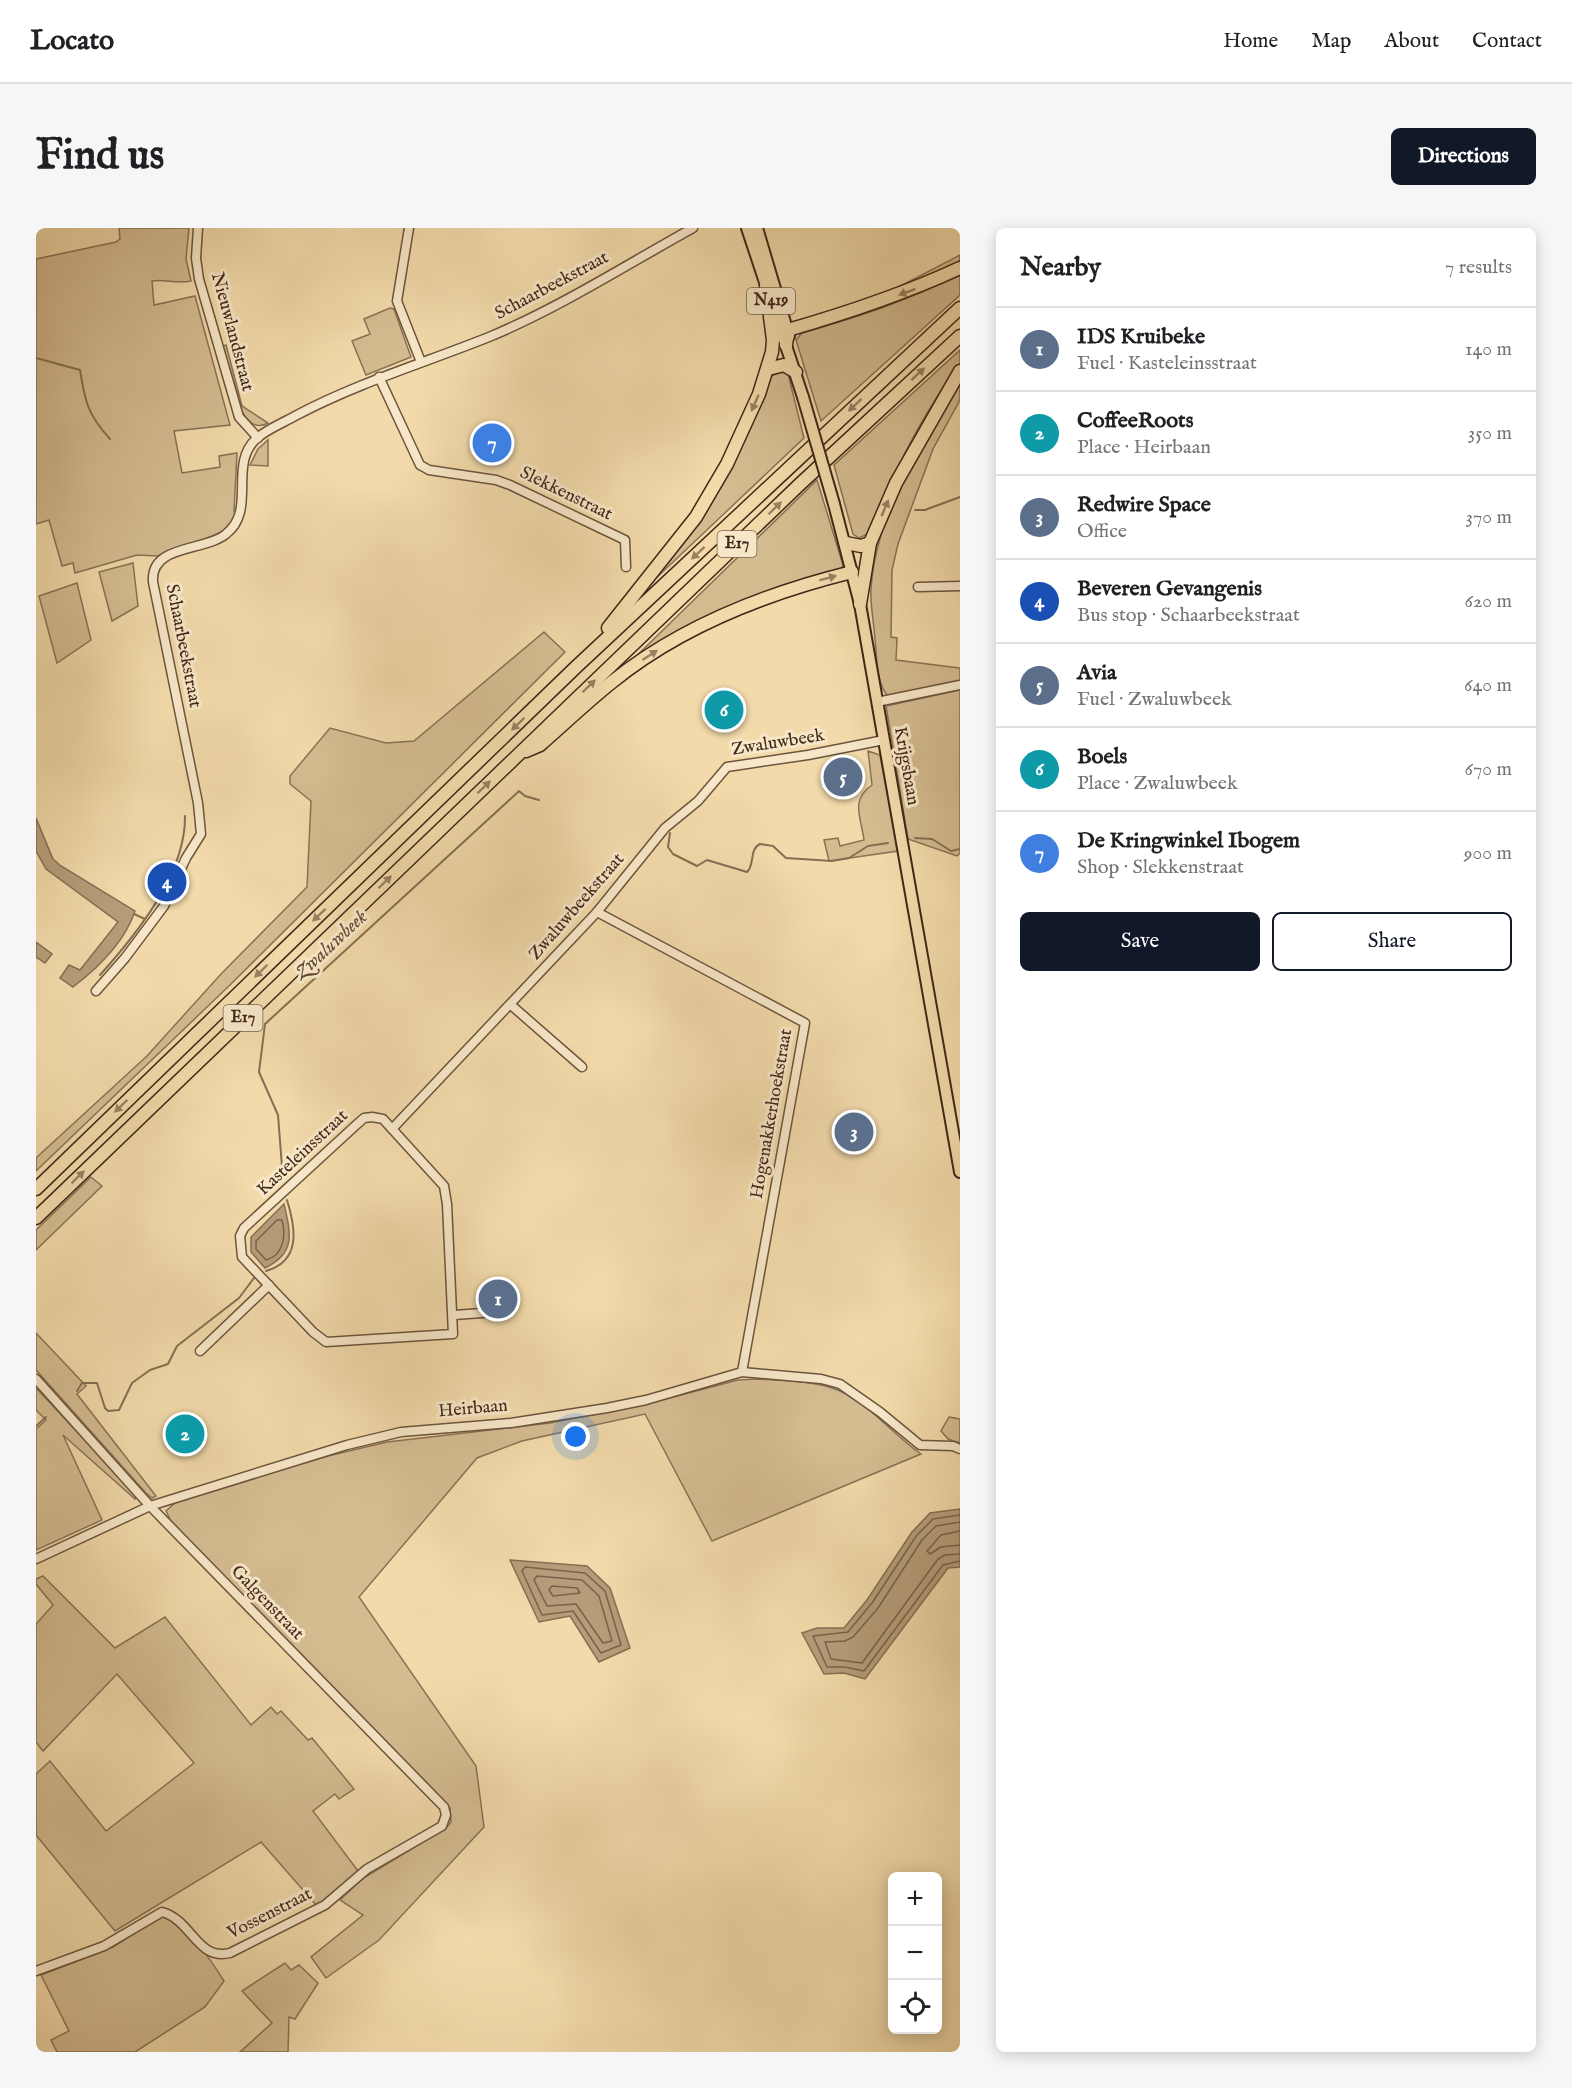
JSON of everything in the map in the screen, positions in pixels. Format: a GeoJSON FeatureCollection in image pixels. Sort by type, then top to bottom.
{"type":"FeatureCollection","features":[{"type":"Feature","properties":{"kind":"highway"},"geometry":{"type":"LineString","coordinates":[[786,345],[788,330],[875,303],[960,268]]}},
{"type":"Feature","properties":{"kind":"highway"},"geometry":{"type":"LineString","coordinates":[[575,668],[696,517],[728,464],[768,369],[773,340],[766,285]]}},
{"type":"Feature","properties":{"kind":"highway","name":"E17"},"geometry":{"type":"LineString","coordinates":[[36,1189],[575,668],[960,309]]}},
{"type":"Feature","properties":{"kind":"highway","name":"E17"},"geometry":{"type":"LineString","coordinates":[[36,1218],[790,493],[960,336]]}},
{"type":"Feature","properties":{"kind":"highway"},"geometry":{"type":"LineString","coordinates":[[768,369],[784,365],[796,372]]}},
{"type":"Feature","properties":{"kind":"highway"},"geometry":{"type":"LineString","coordinates":[[860,604],[870,543],[896,483],[960,371]]}},
{"type":"Feature","properties":{"kind":"highway"},"geometry":{"type":"LineString","coordinates":[[846,543],[861,546],[870,543]]}},
{"type":"Feature","properties":{"kind":"highway"},"geometry":{"type":"LineString","coordinates":[[516,756],[540,745],[613,681],[638,663],[700,626],[735,609],[852,572]]}},
{"type":"Feature","properties":{"kind":"main road","name":"Krijgsbaan"},"geometry":{"type":"LineString","coordinates":[[747,228],[796,372],[846,543],[860,604],[960,1172]]}},
{"type":"Feature","properties":{"kind":"main road","name":"Krijgsbaan"},"geometry":{"type":"LineString","coordinates":[[757,228],[788,330],[796,372]]}},
{"type":"Feature","properties":{"kind":"street","name":"Nieuwlandstraat"},"geometry":{"type":"LineString","coordinates":[[198,228],[196,258],[202,290],[239,417],[258,438]]}},
{"type":"Feature","properties":{"kind":"street"},"geometry":{"type":"LineString","coordinates":[[409,228],[397,301],[421,362]]}},
{"type":"Feature","properties":{"kind":"street","name":"Schaarbeekstraat"},"geometry":{"type":"LineString","coordinates":[[96,991],[126,958],[164,906],[186,858],[201,834],[198,803],[153,573],[157,563],[165,557],[215,540],[233,528],[242,506],[243,464],[249,448],[258,438],[329,398],[511,327],[693,228]]}},
{"type":"Feature","properties":{"kind":"street","name":"Slekkenstraat"},"geometry":{"type":"LineString","coordinates":[[379,377],[420,465],[429,470],[496,480],[510,485],[625,540],[626,567]]}},
{"type":"Feature","properties":{"kind":"street"},"geometry":{"type":"LineString","coordinates":[[918,587],[960,586]]}},
{"type":"Feature","properties":{"kind":"street"},"geometry":{"type":"LineString","coordinates":[[877,702],[960,685]]}},
{"type":"Feature","properties":{"kind":"street","name":"Zwaluwbeek"},"geometry":{"type":"LineString","coordinates":[[665,828],[698,801],[727,767],[808,755],[885,740]]}},
{"type":"Feature","properties":{"kind":"street","name":"Zwaluwbeekstraat"},"geometry":{"type":"LineString","coordinates":[[392,1130],[597,912],[665,828]]}},
{"type":"Feature","properties":{"kind":"street","name":"Hogenakkerhoekstraat"},"geometry":{"type":"LineString","coordinates":[[597,912],[806,1023],[742,1372]]}},
{"type":"Feature","properties":{"kind":"street"},"geometry":{"type":"LineString","coordinates":[[511,1005],[582,1067]]}},
{"type":"Feature","properties":{"kind":"street","name":"Kasteleinsstraat"},"geometry":{"type":"LineString","coordinates":[[364,1118],[383,1119],[392,1130],[444,1186],[454,1316],[453,1334],[330,1343],[320,1339],[242,1257],[240,1236],[244,1228],[364,1118]]}},
{"type":"Feature","properties":{"kind":"street"},"geometry":{"type":"LineString","coordinates":[[200,1351],[269,1285]]}},
{"type":"Feature","properties":{"kind":"street"},"geometry":{"type":"LineString","coordinates":[[454,1316],[510,1311]]}},
{"type":"Feature","properties":{"kind":"street","name":"Heirbaan"},"geometry":{"type":"LineString","coordinates":[[150,1506],[290,1461],[401,1432],[561,1417],[646,1400],[742,1372],[821,1379],[840,1384],[872,1406],[920,1445],[957,1447]]}},
{"type":"Feature","properties":{"kind":"street"},"geometry":{"type":"LineString","coordinates":[[36,1378],[150,1506],[36,1559]]}},
{"type":"Feature","properties":{"kind":"street","name":"Galgenstraat"},"geometry":{"type":"LineString","coordinates":[[150,1506],[444,1807],[447,1815]]}},
{"type":"Feature","properties":{"kind":"street","name":"Vossenstraat"},"geometry":{"type":"LineString","coordinates":[[36,1971],[104,1946],[162,1912],[178,1917],[208,1953],[219,1956],[230,1953],[326,1905],[367,1869],[442,1826],[447,1815]]}},
{"type":"Feature","properties":{"kind":"shaded area"},"geometry":{"type":"Polygon","coordinates":[[[119,228],[189,228],[186,259],[191,281],[152,281],[154,305],[195,296],[230,425],[174,431],[182,473],[220,467],[219,456],[237,453],[234,511],[236,517],[220,534],[158,556],[137,555],[75,573],[73,563],[62,566],[49,520],[36,524],[36,259],[116,242],[120,239],[119,228]]]}},
{"type":"Feature","properties":{"kind":"shaded area"},"geometry":{"type":"Polygon","coordinates":[[[960,255],[959,263],[889,292],[960,255]]]}},
{"type":"Feature","properties":{"kind":"shaded area"},"geometry":{"type":"Polygon","coordinates":[[[960,273],[960,295],[821,421],[796,340],[802,333],[903,300],[960,273]]]}},
{"type":"Feature","properties":{"kind":"shaded area"},"geometry":{"type":"Polygon","coordinates":[[[390,308],[394,309],[411,357],[366,375],[352,341],[370,334],[364,319],[390,308]]]}},
{"type":"Feature","properties":{"kind":"shaded area"},"geometry":{"type":"Polygon","coordinates":[[[226,345],[242,406],[268,423],[258,425],[249,421],[242,411],[228,369],[223,346],[226,345]]]}},
{"type":"Feature","properties":{"kind":"shaded area"},"geometry":{"type":"Polygon","coordinates":[[[960,350],[960,364],[920,424],[888,488],[870,533],[859,538],[853,534],[834,465],[960,350]]]}},
{"type":"Feature","properties":{"kind":"shaded area"},"geometry":{"type":"Polygon","coordinates":[[[781,371],[788,374],[804,438],[653,581],[706,509],[765,384],[781,371]]]}},
{"type":"Feature","properties":{"kind":"shaded area"},"geometry":{"type":"Polygon","coordinates":[[[960,380],[960,400],[933,449],[898,544],[892,570],[891,637],[897,638],[896,660],[960,668],[960,684],[947,683],[888,696],[881,684],[877,661],[871,595],[875,561],[891,506],[903,480],[960,380]]]}},
{"type":"Feature","properties":{"kind":"shaded area"},"geometry":{"type":"Polygon","coordinates":[[[268,440],[268,466],[250,465],[258,449],[268,440]]]}},
{"type":"Feature","properties":{"kind":"shaded area"},"geometry":{"type":"Polygon","coordinates":[[[817,480],[843,565],[840,571],[734,606],[621,671],[817,480]]]}},
{"type":"Feature","properties":{"kind":"shaded area"},"geometry":{"type":"Polygon","coordinates":[[[133,563],[138,606],[112,621],[99,572],[133,563]]]}},
{"type":"Feature","properties":{"kind":"shaded area"},"geometry":{"type":"Polygon","coordinates":[[[77,583],[91,640],[57,663],[39,596],[77,583]]]}},
{"type":"Feature","properties":{"kind":"shaded area"},"geometry":{"type":"Polygon","coordinates":[[[544,632],[565,652],[231,984],[36,1171],[36,1158],[147,1056],[221,974],[307,887],[311,801],[290,784],[290,776],[330,728],[386,743],[414,741],[544,632]]]}},
{"type":"Feature","properties":{"kind":"shaded area"},"geometry":{"type":"Polygon","coordinates":[[[960,690],[960,853],[957,856],[908,839],[886,706],[960,690]]]}},
{"type":"Feature","properties":{"kind":"shaded area"},"geometry":{"type":"Polygon","coordinates":[[[868,751],[880,755],[898,851],[829,861],[824,840],[838,838],[840,846],[864,840],[859,803],[865,791],[872,785],[868,751]]]}},
{"type":"Feature","properties":{"kind":"shaded area"},"geometry":{"type":"Polygon","coordinates":[[[91,1177],[102,1186],[36,1250],[36,1230],[91,1177]]]}},
{"type":"Feature","properties":{"kind":"shaded area"},"geometry":{"type":"Polygon","coordinates":[[[36,1333],[86,1386],[77,1394],[156,1496],[152,1498],[146,1493],[36,1370],[36,1333]]]}},
{"type":"Feature","properties":{"kind":"shaded area"},"geometry":{"type":"Polygon","coordinates":[[[738,1380],[810,1383],[840,1391],[862,1404],[921,1454],[712,1541],[645,1414],[522,1441],[477,1458],[359,1597],[476,1766],[484,1827],[379,1940],[326,1978],[311,1957],[363,1915],[340,1900],[362,1879],[446,1828],[451,1822],[450,1808],[172,1523],[166,1511],[175,1503],[187,1498],[328,1456],[387,1442],[550,1423],[643,1405],[738,1380]]]}},
{"type":"Feature","properties":{"kind":"shaded area"},"geometry":{"type":"Polygon","coordinates":[[[36,1388],[138,1497],[135,1499],[63,1435],[102,1520],[36,1550],[36,1429],[46,1420],[36,1410],[36,1388]]]}},
{"type":"Feature","properties":{"kind":"shaded area"},"geometry":{"type":"Polygon","coordinates":[[[949,1417],[960,1419],[960,1443],[948,1439],[941,1431],[949,1417]]]}},
{"type":"Feature","properties":{"kind":"shaded area"},"geometry":{"type":"Polygon","coordinates":[[[43,1576],[115,1648],[165,1617],[251,1725],[271,1707],[277,1714],[281,1711],[308,1740],[312,1738],[354,1789],[339,1799],[335,1794],[313,1811],[358,1871],[317,1906],[261,1842],[115,1931],[36,1835],[36,1774],[50,1761],[106,1831],[194,1763],[117,1674],[43,1751],[36,1742],[36,1624],[53,1605],[36,1584],[36,1579],[43,1576]]]}},
{"type":"Feature","properties":{"kind":"shaded area"},"geometry":{"type":"Polygon","coordinates":[[[161,1916],[169,1918],[187,1932],[224,1981],[205,2007],[135,2052],[57,2052],[51,2040],[69,2031],[41,1975],[113,1947],[161,1916]]]}},
{"type":"Feature","properties":{"kind":"shaded area"},"geometry":{"type":"Polygon","coordinates":[[[285,1963],[291,1970],[299,1965],[318,1983],[295,2019],[289,2017],[288,2052],[240,2052],[272,2023],[242,1991],[285,1963]]]}},
{"type":"Feature","properties":{"kind":"water"},"geometry":{"type":"Polygon","coordinates":[[[36,818],[53,859],[135,911],[125,933],[110,953],[73,987],[60,978],[69,965],[80,970],[118,922],[46,869],[36,851],[36,818]]]}},
{"type":"Feature","properties":{"kind":"water"},"geometry":{"type":"Polygon","coordinates":[[[36,942],[52,954],[45,963],[36,957],[36,942]]]}},
{"type":"Feature","properties":{"kind":"water"},"geometry":{"type":"Polygon","coordinates":[[[284,1204],[289,1242],[282,1256],[265,1268],[251,1252],[251,1237],[284,1204]]]}},
{"type":"Feature","properties":{"kind":"water"},"geometry":{"type":"Polygon","coordinates":[[[960,1509],[960,1567],[948,1568],[865,1679],[844,1673],[824,1674],[802,1633],[817,1628],[844,1628],[867,1600],[912,1532],[930,1513],[960,1509]]]}},
{"type":"Feature","properties":{"kind":"water"},"geometry":{"type":"Polygon","coordinates":[[[510,1560],[587,1566],[610,1588],[630,1648],[599,1662],[570,1616],[539,1622],[510,1560]]]}},
{"type":"Feature","properties":{"kind":"waterway"},"geometry":{"type":"LineString","coordinates":[[36,358],[80,370],[92,415],[110,439]]}},
{"type":"Feature","properties":{"kind":"waterway"},"geometry":{"type":"LineString","coordinates":[[915,510],[925,510],[960,497]]}},
{"type":"Feature","properties":{"kind":"waterway","name":"Zwaluwbeek"},"geometry":{"type":"LineString","coordinates":[[283,1180],[278,1115],[259,1072],[265,1024],[519,791],[525,796],[539,800]]}},
{"type":"Feature","properties":{"kind":"waterway"},"geometry":{"type":"LineString","coordinates":[[100,975],[143,922],[168,881],[183,838],[185,816]]}},
{"type":"Feature","properties":{"kind":"waterway","name":"Zwaluwbeek"},"geometry":{"type":"LineString","coordinates":[[670,833],[668,847],[673,854],[697,866],[707,860],[747,872],[754,850],[760,844],[773,846],[786,858],[832,861],[849,858],[868,846],[888,843]]}},
{"type":"Feature","properties":{"kind":"waterway","name":"Zwaluwbeek"},"geometry":{"type":"LineString","coordinates":[[915,838],[932,839],[951,851],[960,849]]}},
{"type":"Feature","properties":{"kind":"waterway"},"geometry":{"type":"LineString","coordinates":[[134,914],[145,919]]}},
{"type":"Feature","properties":{"kind":"waterway","name":"Zwaluwbeek"},"geometry":{"type":"LineString","coordinates":[[266,1271],[285,1260],[293,1243],[294,1233],[287,1200]]}},
{"type":"Feature","properties":{"kind":"waterway","name":"Zwaluwbeek"},"geometry":{"type":"LineString","coordinates":[[77,1391],[82,1383],[97,1383],[105,1408],[108,1411],[119,1410],[132,1383],[150,1370],[168,1364],[177,1346],[239,1298],[254,1278]]}},
{"type":"Feature","properties":{"kind":"waterway","name":"Zwaluwbeek"},"geometry":{"type":"LineString","coordinates":[[36,1426],[46,1417]]}},
{"type":"Feature","properties":{"kind":"place","name":"De Kringwinkel Ibogem"},"geometry":{"type":"Point","coordinates":[492,443]}},
{"type":"Feature","properties":{"kind":"place","name":"Boels"},"geometry":{"type":"Point","coordinates":[724,710]}},
{"type":"Feature","properties":{"kind":"place","name":"Avia"},"geometry":{"type":"Point","coordinates":[843,777]}},
{"type":"Feature","properties":{"kind":"place","name":"Beveren Gevangenis"},"geometry":{"type":"Point","coordinates":[167,882]}},
{"type":"Feature","properties":{"kind":"place","name":"Redwire Space"},"geometry":{"type":"Point","coordinates":[854,1132]}},
{"type":"Feature","properties":{"kind":"place","name":"IDS Kruibeke"},"geometry":{"type":"Point","coordinates":[498,1299]}},
{"type":"Feature","properties":{"kind":"place","name":"CoffeeRoots"},"geometry":{"type":"Point","coordinates":[185,1434]}}]}
